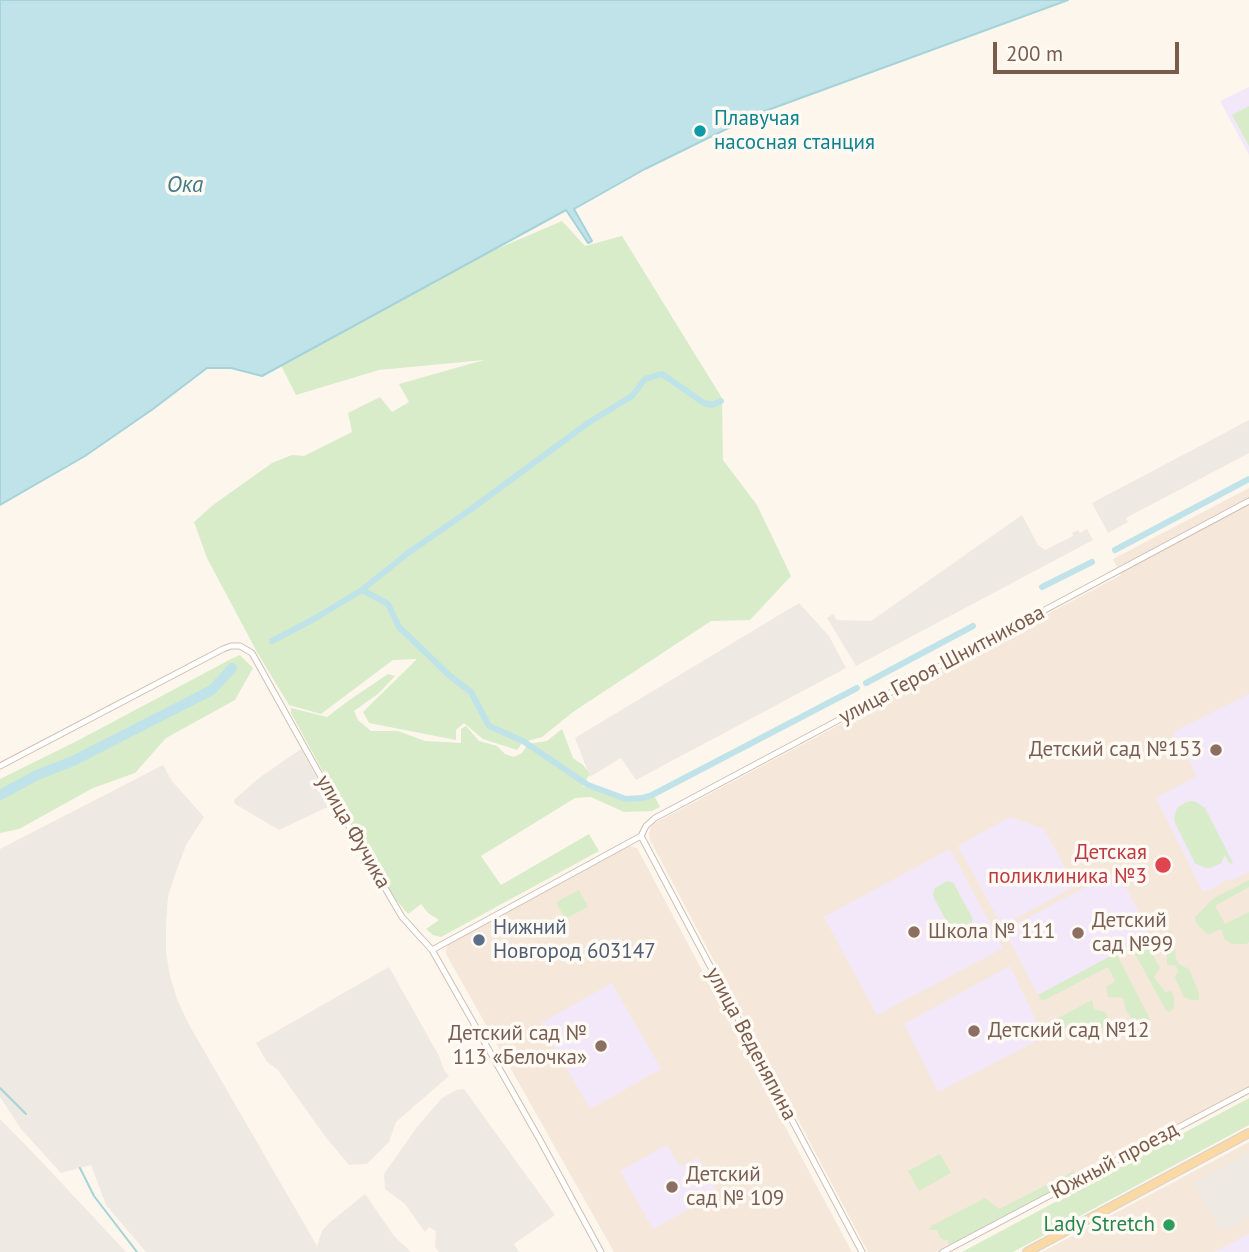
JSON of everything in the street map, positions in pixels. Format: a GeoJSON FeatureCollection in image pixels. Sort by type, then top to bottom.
{"type":"FeatureCollection","features":[{"type":"Feature","properties":{"kind":"main road"},"geometry":{"type":"LineString","coordinates":[[1027,1252],[1249,1133]]}},
{"type":"Feature","properties":{"kind":"street","name":"улица Героя Шнитникова"},"geometry":{"type":"LineString","coordinates":[[432,950],[641,836],[646,826],[655,818],[1249,501]]}},
{"type":"Feature","properties":{"kind":"street","name":"улица Фучика"},"geometry":{"type":"LineString","coordinates":[[0,766],[223,649],[231,646],[246,648],[257,661],[402,917],[432,950],[601,1252]]}},
{"type":"Feature","properties":{"kind":"street","name":"улица Веденяпина"},"geometry":{"type":"LineString","coordinates":[[641,836],[862,1252]]}},
{"type":"Feature","properties":{"kind":"street","name":"Южный проезд"},"geometry":{"type":"LineString","coordinates":[[943,1252],[1249,1090]]}},
{"type":"Feature","properties":{"kind":"shaded area"},"geometry":{"type":"Polygon","coordinates":[[[1249,87],[1249,155],[1220,101],[1249,87]]]}},
{"type":"Feature","properties":{"kind":"shaded area"},"geometry":{"type":"Polygon","coordinates":[[[1249,420],[1249,453],[1126,518],[1128,522],[1108,533],[1092,503],[1249,420]]]}},
{"type":"Feature","properties":{"kind":"shaded area"},"geometry":{"type":"Polygon","coordinates":[[[1249,488],[1249,1091],[941,1252],[868,1252],[650,840],[651,827],[1121,575],[1113,559],[1249,488]]]}},
{"type":"Feature","properties":{"kind":"shaded area"},"geometry":{"type":"Polygon","coordinates":[[[1022,515],[1038,545],[1045,550],[1073,536],[1072,533],[1078,530],[1080,533],[1087,529],[1093,540],[856,666],[827,618],[833,614],[837,620],[871,621],[1022,515]]]}},
{"type":"Feature","properties":{"kind":"shaded area"},"geometry":{"type":"Polygon","coordinates":[[[799,603],[829,636],[846,668],[636,780],[621,758],[590,777],[575,738],[799,603]]]}},
{"type":"Feature","properties":{"kind":"shaded area"},"geometry":{"type":"Polygon","coordinates":[[[1249,694],[1249,872],[1230,881],[1227,879],[1217,887],[1203,892],[1156,798],[1197,776],[1173,732],[1249,694]]]}},
{"type":"Feature","properties":{"kind":"shaded area"},"geometry":{"type":"Polygon","coordinates":[[[301,749],[332,805],[279,830],[235,804],[234,800],[259,778],[301,749]]]}},
{"type":"Feature","properties":{"kind":"shaded area"},"geometry":{"type":"Polygon","coordinates":[[[163,765],[172,781],[204,817],[186,845],[168,896],[166,953],[177,999],[188,1023],[317,1246],[322,1231],[329,1223],[365,1194],[394,1236],[411,1252],[146,1252],[106,1205],[91,1165],[61,1173],[21,1129],[0,1097],[0,849],[163,765]]]}},
{"type":"Feature","properties":{"kind":"shaded area"},"geometry":{"type":"Polygon","coordinates":[[[1010,817],[1044,829],[1075,886],[1002,926],[958,846],[1010,817]]]}},
{"type":"Feature","properties":{"kind":"shaded area"},"geometry":{"type":"Polygon","coordinates":[[[630,846],[637,848],[852,1252],[614,1252],[446,954],[448,944],[630,846]]]}},
{"type":"Feature","properties":{"kind":"shaded area","name":"Школа № 111"},"geometry":{"type":"Polygon","coordinates":[[[950,849],[1003,948],[877,1015],[824,917],[950,849]]]}},
{"type":"Feature","properties":{"kind":"shaded area","name":"Детский сад №99"},"geometry":{"type":"Polygon","coordinates":[[[1117,871],[1151,935],[1038,995],[1004,930],[1117,871]]]}},
{"type":"Feature","properties":{"kind":"shaded area","name":"Детский сад №12"},"geometry":{"type":"Polygon","coordinates":[[[1010,966],[1044,1037],[938,1092],[904,1024],[1010,966]]]}},
{"type":"Feature","properties":{"kind":"shaded area"},"geometry":{"type":"Polygon","coordinates":[[[389,967],[449,1076],[396,1122],[389,1142],[367,1164],[349,1165],[278,1070],[267,1062],[256,1043],[389,967]]]}},
{"type":"Feature","properties":{"kind":"shaded area","name":"Детский сад № 113 «Белочка»"},"geometry":{"type":"Polygon","coordinates":[[[612,983],[661,1069],[590,1109],[541,1023],[612,983]]]}},
{"type":"Feature","properties":{"kind":"shaded area"},"geometry":{"type":"Polygon","coordinates":[[[464,1089],[555,1215],[514,1244],[519,1252],[439,1252],[435,1247],[436,1231],[429,1227],[425,1232],[405,1204],[385,1189],[384,1174],[417,1127],[442,1098],[456,1090],[464,1089]]]}},
{"type":"Feature","properties":{"kind":"shaded area"},"geometry":{"type":"Polygon","coordinates":[[[0,1119],[41,1161],[126,1252],[0,1252],[0,1119]]]}},
{"type":"Feature","properties":{"kind":"shaded area"},"geometry":{"type":"Polygon","coordinates":[[[1249,1142],[1249,1252],[1042,1252],[1249,1142]]]}},
{"type":"Feature","properties":{"kind":"shaded area","name":"Детский сад № 109"},"geometry":{"type":"Polygon","coordinates":[[[667,1145],[680,1167],[698,1157],[718,1193],[653,1229],[620,1171],[667,1145]]]}},
{"type":"Feature","properties":{"kind":"shaded area"},"geometry":{"type":"Polygon","coordinates":[[[1249,1153],[1249,1217],[1221,1232],[1194,1182],[1249,1153]]]}},
{"type":"Feature","properties":{"kind":"shaded area"},"geometry":{"type":"Polygon","coordinates":[[[1249,1234],[1249,1252],[1214,1252],[1249,1234]]]}},
{"type":"Feature","properties":{"kind":"green space"},"geometry":{"type":"Polygon","coordinates":[[[1249,106],[1249,146],[1232,115],[1249,106]]]}},
{"type":"Feature","properties":{"kind":"green space"},"geometry":{"type":"Polygon","coordinates":[[[562,221],[585,246],[622,236],[722,398],[723,460],[757,505],[791,576],[750,620],[711,621],[573,712],[542,737],[523,742],[517,750],[483,739],[464,723],[456,730],[456,740],[369,723],[363,712],[417,659],[393,660],[321,714],[289,705],[258,654],[207,558],[194,522],[272,463],[292,455],[304,456],[352,432],[348,413],[380,397],[392,412],[409,402],[399,384],[484,360],[379,370],[296,395],[271,346],[562,221]]]}},
{"type":"Feature","properties":{"kind":"green space"},"geometry":{"type":"Polygon","coordinates":[[[240,655],[253,668],[235,700],[166,738],[135,773],[93,788],[19,829],[0,833],[0,779],[240,655]]]}},
{"type":"Feature","properties":{"kind":"green space"},"geometry":{"type":"Polygon","coordinates":[[[388,674],[395,676],[379,693],[354,711],[358,720],[371,731],[398,731],[425,741],[461,743],[461,729],[466,726],[479,741],[497,746],[505,754],[514,757],[522,753],[528,744],[547,741],[562,729],[573,758],[590,774],[582,786],[619,798],[653,793],[660,807],[652,811],[624,812],[591,797],[575,798],[481,856],[501,885],[589,834],[599,851],[441,937],[433,935],[426,929],[439,920],[421,904],[408,914],[386,888],[291,713],[291,708],[327,717],[388,674]]]}},
{"type":"Feature","properties":{"kind":"green space"},"geometry":{"type":"Polygon","coordinates":[[[1191,801],[1205,808],[1233,863],[1230,864],[1225,855],[1221,863],[1211,868],[1195,863],[1174,818],[1177,808],[1191,801]]]}},
{"type":"Feature","properties":{"kind":"green space"},"geometry":{"type":"Polygon","coordinates":[[[1249,880],[1249,887],[1215,906],[1225,924],[1249,912],[1249,942],[1232,944],[1225,940],[1220,929],[1208,935],[1196,923],[1195,917],[1214,898],[1249,880]]]}},
{"type":"Feature","properties":{"kind":"green space"},"geometry":{"type":"Polygon","coordinates":[[[947,881],[954,883],[973,919],[970,927],[958,933],[951,930],[933,896],[934,889],[947,881]]]}},
{"type":"Feature","properties":{"kind":"green space"},"geometry":{"type":"Polygon","coordinates":[[[579,890],[588,907],[565,919],[556,902],[579,890]]]}},
{"type":"Feature","properties":{"kind":"green space"},"geometry":{"type":"Polygon","coordinates":[[[1170,930],[1174,937],[1176,960],[1189,969],[1199,993],[1199,1000],[1184,997],[1175,978],[1178,971],[1176,966],[1167,965],[1167,937],[1170,930]]]}},
{"type":"Feature","properties":{"kind":"green space"},"geometry":{"type":"Polygon","coordinates":[[[1146,943],[1160,968],[1154,977],[1165,992],[1172,991],[1174,1008],[1170,1012],[1163,1005],[1134,952],[1146,943]]]}},
{"type":"Feature","properties":{"kind":"green space"},"geometry":{"type":"Polygon","coordinates":[[[1116,953],[1150,1019],[1149,1027],[1142,1029],[1133,1022],[1123,998],[1108,997],[1106,987],[1115,981],[1108,967],[1045,1000],[1038,995],[1116,953]]]}},
{"type":"Feature","properties":{"kind":"green space"},"geometry":{"type":"Polygon","coordinates":[[[1092,1000],[1094,1009],[1105,1012],[1109,1019],[1104,1029],[1085,1024],[1064,1028],[1056,1019],[1092,1000]]]}},
{"type":"Feature","properties":{"kind":"green space"},"geometry":{"type":"Polygon","coordinates":[[[1249,1098],[1249,1125],[1013,1252],[962,1252],[1249,1098]]]}},
{"type":"Feature","properties":{"kind":"green space"},"geometry":{"type":"Polygon","coordinates":[[[940,1154],[951,1173],[919,1191],[908,1171],[940,1154]]]}},
{"type":"Feature","properties":{"kind":"green space"},"geometry":{"type":"Polygon","coordinates":[[[1074,1171],[1079,1180],[951,1246],[947,1240],[941,1239],[937,1230],[929,1230],[931,1226],[985,1198],[999,1209],[1074,1171]]]}},
{"type":"Feature","properties":{"kind":"water","name":"Ока"},"geometry":{"type":"Polygon","coordinates":[[[0,0],[1068,0],[757,114],[645,169],[574,209],[592,241],[588,243],[566,210],[262,376],[231,368],[207,368],[85,456],[0,505],[0,0]]]}},
{"type":"Feature","properties":{"kind":"waterway"},"geometry":{"type":"LineString","coordinates":[[362,590],[408,553],[588,423],[632,396],[645,379],[662,374],[704,403],[712,405],[721,401]]}},
{"type":"Feature","properties":{"kind":"waterway"},"geometry":{"type":"LineString","coordinates":[[1115,550],[1249,479]]}},
{"type":"Feature","properties":{"kind":"waterway"},"geometry":{"type":"LineString","coordinates":[[1042,587],[1092,562]]}},
{"type":"Feature","properties":{"kind":"waterway"},"geometry":{"type":"LineString","coordinates":[[272,641],[362,590],[388,604],[399,627],[450,676],[471,692],[489,726],[523,741],[588,785],[626,799],[652,795],[857,688]]}},
{"type":"Feature","properties":{"kind":"waterway"},"geometry":{"type":"LineString","coordinates":[[866,683],[973,626]]}},
{"type":"Feature","properties":{"kind":"waterway"},"geometry":{"type":"LineString","coordinates":[[0,795],[212,690],[232,668]]}},
{"type":"Feature","properties":{"kind":"waterway"},"geometry":{"type":"LineString","coordinates":[[0,1088],[26,1114]]}},
{"type":"Feature","properties":{"kind":"waterway"},"geometry":{"type":"LineString","coordinates":[[80,1168],[94,1196],[137,1252]]}},
{"type":"Feature","properties":{"kind":"place","name":"Плавучая насосная станция"},"geometry":{"type":"Point","coordinates":[700,131]}},
{"type":"Feature","properties":{"kind":"place","name":"Детский сад №153"},"geometry":{"type":"Point","coordinates":[1216,750]}},
{"type":"Feature","properties":{"kind":"place","name":"Детская поликлиника №3"},"geometry":{"type":"Point","coordinates":[1163,865]}},
{"type":"Feature","properties":{"kind":"place","name":"Школа № 111"},"geometry":{"type":"Point","coordinates":[914,932]}},
{"type":"Feature","properties":{"kind":"place","name":"Детский сад №99"},"geometry":{"type":"Point","coordinates":[1078,933]}},
{"type":"Feature","properties":{"kind":"place","name":"Нижний Новгород 603147"},"geometry":{"type":"Point","coordinates":[479,940]}},
{"type":"Feature","properties":{"kind":"place","name":"Детский сад №12"},"geometry":{"type":"Point","coordinates":[974,1031]}},
{"type":"Feature","properties":{"kind":"place","name":"Детский сад № 113 «Белочка»"},"geometry":{"type":"Point","coordinates":[601,1046]}},
{"type":"Feature","properties":{"kind":"place","name":"Детский сад № 109"},"geometry":{"type":"Point","coordinates":[672,1187]}},
{"type":"Feature","properties":{"kind":"place","name":"Lady Stretch"},"geometry":{"type":"Point","coordinates":[1169,1225]}}]}
